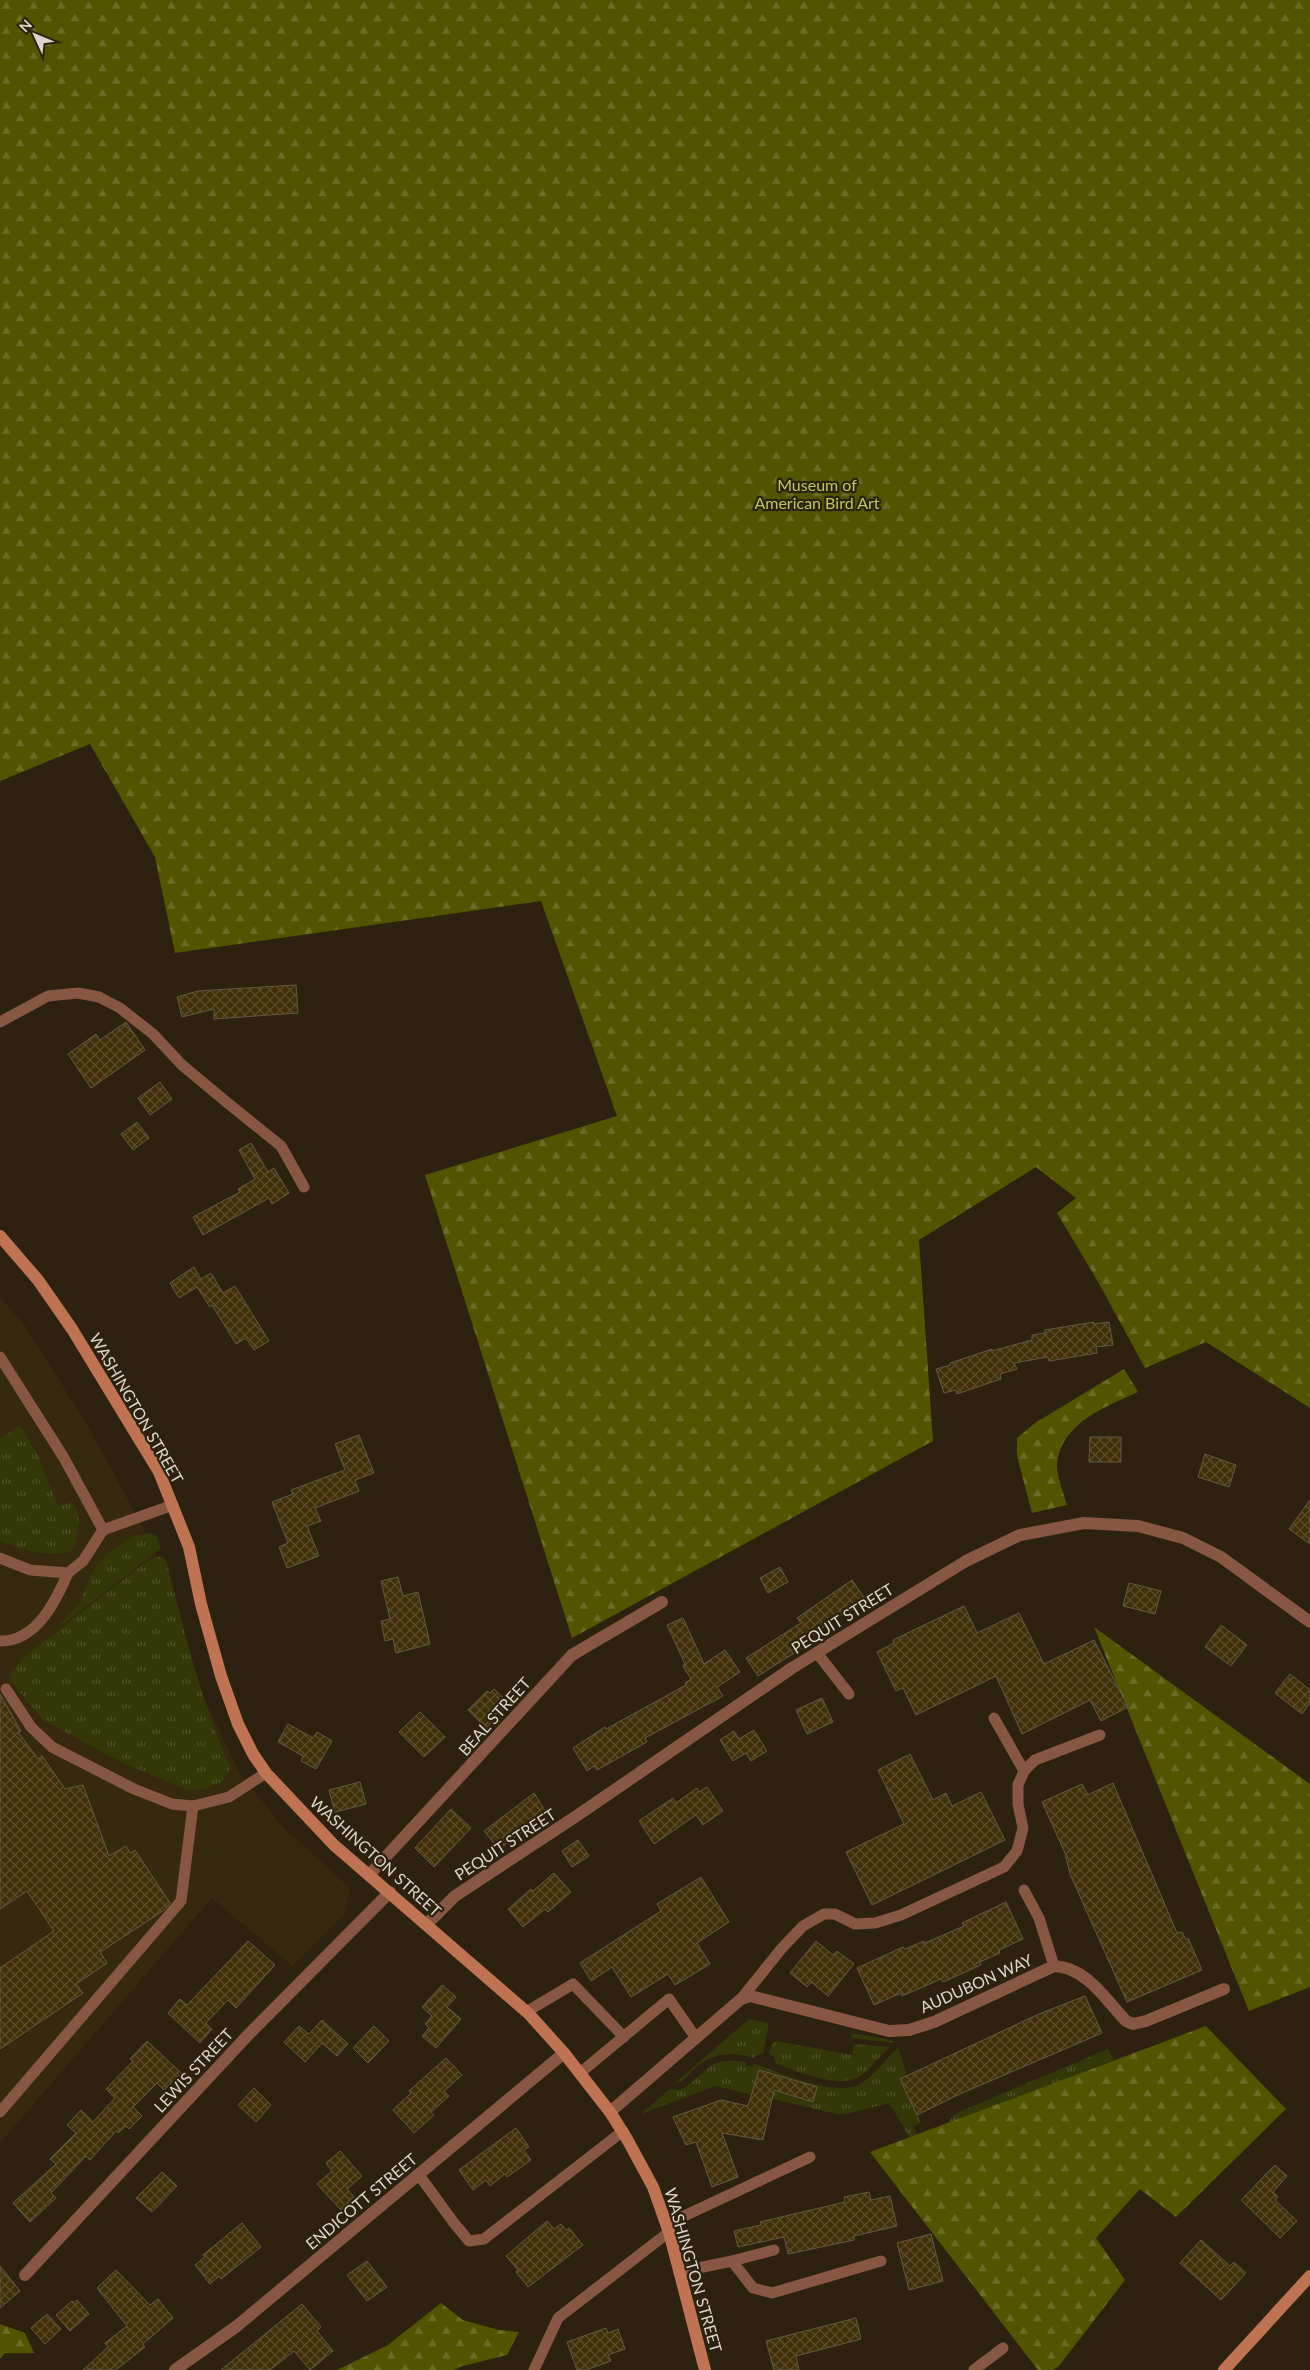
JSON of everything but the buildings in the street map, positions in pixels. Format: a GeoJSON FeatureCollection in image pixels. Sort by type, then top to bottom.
{"type":"FeatureCollection","features":[{"type":"Feature","properties":{"kind":"main road","name":"WASHINGTON STREET"},"geometry":{"type":"LineString","coordinates":[[0,1236],[38,1280],[72,1329],[144,1446],[173,1505],[189,1547],[202,1607],[238,1724],[252,1754],[266,1773],[315,1826],[526,2012],[564,2053],[610,2112],[623,2131],[653,2187],[668,2228],[705,2370]]}},
{"type":"Feature","properties":{"kind":"main road"},"geometry":{"type":"LineString","coordinates":[[1224,2370],[1310,2276]]}},
{"type":"Feature","properties":{"kind":"street","name":"PEQUIT STREET"},"geometry":{"type":"LineString","coordinates":[[427,1924],[454,1896],[581,1813],[792,1668],[974,1557],[1020,1535],[1084,1523],[1138,1526],[1183,1538],[1221,1557],[1310,1622]]}},
{"type":"Feature","properties":{"kind":"street","name":"BEAL STREET"},"geometry":{"type":"LineString","coordinates":[[369,1875],[572,1654],[662,1602]]}},
{"type":"Feature","properties":{"kind":"street","name":"LEWIS STREET"},"geometry":{"type":"LineString","coordinates":[[25,2275],[249,2034],[390,1892]]}},
{"type":"Feature","properties":{"kind":"street","name":"AUDUBON WAY"},"geometry":{"type":"LineString","coordinates":[[741,1998],[756,1996],[889,2031],[909,2030],[934,2022],[1054,1966],[1066,1966],[1080,1974],[1126,2021],[1133,2024],[1146,2021],[1224,1989]]}},
{"type":"Feature","properties":{"kind":"street"},"geometry":{"type":"LineString","coordinates":[[610,2112],[741,1998]]}},
{"type":"Feature","properties":{"kind":"street","name":"ENDICOTT STREET"},"geometry":{"type":"LineString","coordinates":[[176,2370],[237,2326],[564,2053]]}},
{"type":"Feature","properties":{"kind":"lane"},"geometry":{"type":"LineString","coordinates":[[0,1022],[48,996],[78,993],[100,997],[120,1008],[153,1034],[182,1065],[276,1141],[281,1146],[304,1187]]}},
{"type":"Feature","properties":{"kind":"lane"},"geometry":{"type":"LineString","coordinates":[[0,1356],[64,1458],[103,1530]]}},
{"type":"Feature","properties":{"kind":"lane"},"geometry":{"type":"LineString","coordinates":[[0,1641],[10,1641],[35,1626],[55,1603],[68,1573],[82,1561],[103,1530],[173,1505]]}},
{"type":"Feature","properties":{"kind":"lane"},"geometry":{"type":"LineString","coordinates":[[0,1558],[30,1570],[68,1573]]}},
{"type":"Feature","properties":{"kind":"lane"},"geometry":{"type":"LineString","coordinates":[[817,1653],[849,1694]]}},
{"type":"Feature","properties":{"kind":"lane"},"geometry":{"type":"LineString","coordinates":[[6,1689],[30,1727],[52,1746],[134,1789],[172,1804],[193,1806],[229,1797],[266,1773]]}},
{"type":"Feature","properties":{"kind":"lane"},"geometry":{"type":"LineString","coordinates":[[994,1718],[1024,1771]]}},
{"type":"Feature","properties":{"kind":"lane"},"geometry":{"type":"LineString","coordinates":[[741,1998],[782,1948],[803,1926],[824,1914],[835,1914],[855,1924],[875,1923],[902,1915],[1004,1867],[1017,1851],[1023,1828],[1018,1804],[1018,1785],[1024,1771],[1035,1760],[1100,1735]]}},
{"type":"Feature","properties":{"kind":"lane"},"geometry":{"type":"LineString","coordinates":[[0,2112],[180,1901],[193,1806]]}},
{"type":"Feature","properties":{"kind":"lane"},"geometry":{"type":"LineString","coordinates":[[1024,1890],[1038,1918],[1054,1966]]}},
{"type":"Feature","properties":{"kind":"lane"},"geometry":{"type":"LineString","coordinates":[[526,2012],[573,1984],[624,2037]]}},
{"type":"Feature","properties":{"kind":"lane"},"geometry":{"type":"LineString","coordinates":[[580,2073],[669,2000],[696,2038]]}},
{"type":"Feature","properties":{"kind":"lane"},"geometry":{"type":"LineString","coordinates":[[419,2175],[454,2224],[469,2241],[484,2239],[623,2131]]}},
{"type":"Feature","properties":{"kind":"lane"},"geometry":{"type":"LineString","coordinates":[[534,2370],[558,2318],[668,2228],[810,2157]]}},
{"type":"Feature","properties":{"kind":"lane"},"geometry":{"type":"LineString","coordinates":[[679,2272],[774,2250]]}},
{"type":"Feature","properties":{"kind":"lane"},"geometry":{"type":"LineString","coordinates":[[732,2261],[753,2288],[772,2293],[881,2261]]}},
{"type":"Feature","properties":{"kind":"lane"},"geometry":{"type":"LineString","coordinates":[[974,2370],[1004,2348]]}},
{"type":"Feature","properties":{"kind":"shaded area"},"geometry":{"type":"Polygon","coordinates":[[[0,1297],[26,1327],[88,1426],[151,1542],[180,1614],[194,1676],[239,1772],[282,1826],[350,1888],[345,1913],[292,1966],[212,1898],[0,2143],[0,1297]]]}},
{"type":"Feature","properties":{"kind":"green space","name":"Museum of American Bird Art"},"geometry":{"type":"Polygon","coordinates":[[[0,0],[1310,0],[1310,1408],[1206,1342],[1145,1368],[1097,1280],[1057,1213],[1076,1198],[1036,1167],[919,1240],[933,1441],[572,1638],[425,1175],[617,1116],[541,901],[175,953],[155,857],[90,744],[0,781],[0,0]]]}},
{"type":"Feature","properties":{"kind":"green space"},"geometry":{"type":"Polygon","coordinates":[[[1124,1369],[1138,1392],[1100,1410],[1076,1426],[1067,1437],[1061,1449],[1057,1467],[1067,1505],[1032,1513],[1017,1456],[1017,1438],[1035,1423],[1124,1369]]]}},
{"type":"Feature","properties":{"kind":"green space"},"geometry":{"type":"Polygon","coordinates":[[[20,1425],[39,1457],[58,1507],[71,1502],[78,1512],[79,1525],[73,1550],[65,1553],[46,1554],[0,1541],[0,1439],[20,1425]]]}},
{"type":"Feature","properties":{"kind":"green space"},"geometry":{"type":"Polygon","coordinates":[[[150,1533],[157,1537],[161,1548],[62,1625],[60,1624],[80,1602],[95,1567],[110,1552],[132,1536],[150,1533]]]}},
{"type":"Feature","properties":{"kind":"green space"},"geometry":{"type":"Polygon","coordinates":[[[160,1556],[166,1560],[202,1692],[231,1768],[223,1781],[205,1789],[187,1790],[121,1762],[43,1720],[10,1680],[11,1672],[24,1657],[146,1562],[160,1556]]]}},
{"type":"Feature","properties":{"kind":"green space"},"geometry":{"type":"Polygon","coordinates":[[[1094,1627],[1310,1784],[1310,1987],[1249,2011],[1094,1627]]]}},
{"type":"Feature","properties":{"kind":"green space"},"geometry":{"type":"Polygon","coordinates":[[[749,2019],[769,2023],[763,2054],[757,2054],[754,2058],[729,2054],[714,2057],[694,2069],[683,2080],[675,2083],[749,2019]]]}},
{"type":"Feature","properties":{"kind":"green space"},"geometry":{"type":"Polygon","coordinates":[[[1206,2026],[1286,2109],[1176,2217],[1140,2189],[1096,2238],[1125,2280],[1059,2366],[1053,2370],[1038,2370],[870,2152],[1206,2026]]]}},
{"type":"Feature","properties":{"kind":"green space"},"geometry":{"type":"Polygon","coordinates":[[[853,2033],[891,2040],[895,2043],[850,2038],[853,2033]]]}},
{"type":"Feature","properties":{"kind":"green space"},"geometry":{"type":"Polygon","coordinates":[[[776,2041],[852,2055],[854,2044],[890,2047],[859,2077],[840,2081],[818,2078],[776,2064],[774,2057],[769,2054],[772,2044],[776,2041]]]}},
{"type":"Feature","properties":{"kind":"green space"},"geometry":{"type":"Polygon","coordinates":[[[898,2048],[907,2075],[900,2079],[921,2123],[913,2126],[917,2135],[910,2138],[889,2103],[847,2114],[837,2114],[715,2086],[641,2114],[670,2089],[678,2090],[684,2088],[711,2066],[724,2061],[746,2062],[746,2065],[753,2067],[754,2064],[793,2078],[839,2088],[851,2087],[862,2083],[898,2048]],[[759,2070],[755,2085],[798,2097],[803,2083],[759,2070]]]}},
{"type":"Feature","properties":{"kind":"green space"},"geometry":{"type":"Polygon","coordinates":[[[1108,2049],[1114,2060],[948,2123],[953,2116],[961,2111],[1108,2049]]]}},
{"type":"Feature","properties":{"kind":"green space"},"geometry":{"type":"Polygon","coordinates":[[[441,2303],[463,2320],[499,2330],[519,2332],[507,2355],[459,2367],[455,2370],[337,2370],[388,2345],[441,2303]]]}},
{"type":"Feature","properties":{"kind":"green space"},"geometry":{"type":"Polygon","coordinates":[[[0,2324],[25,2333],[34,2353],[5,2353],[0,2359],[0,2324]]]}}]}
